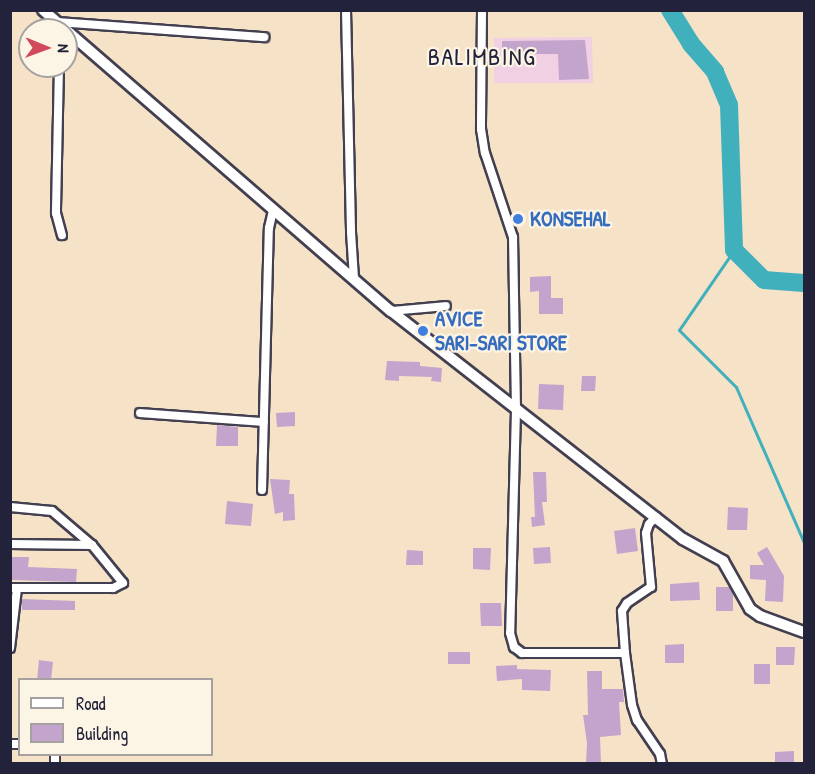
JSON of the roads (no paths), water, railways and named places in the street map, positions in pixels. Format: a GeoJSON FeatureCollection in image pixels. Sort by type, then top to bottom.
{"type":"FeatureCollection","features":[{"type":"Feature","properties":{"kind":"street"},"geometry":{"type":"LineString","coordinates":[[346,10],[354,278]]}},
{"type":"Feature","properties":{"kind":"street"},"geometry":{"type":"LineString","coordinates":[[482,10],[481,129],[485,153],[513,237],[516,410],[510,633],[514,647],[522,653],[625,653]]}},
{"type":"Feature","properties":{"kind":"street"},"geometry":{"type":"LineString","coordinates":[[78,28],[264,37]]}},
{"type":"Feature","properties":{"kind":"street"},"geometry":{"type":"LineString","coordinates":[[78,41],[391,310],[683,539],[723,561],[741,596],[760,616],[804,632]]}},
{"type":"Feature","properties":{"kind":"street"},"geometry":{"type":"LineString","coordinates":[[58,78],[56,213],[62,235]]}},
{"type":"Feature","properties":{"kind":"street"},"geometry":{"type":"LineString","coordinates":[[262,490],[269,228],[273,210]]}},
{"type":"Feature","properties":{"kind":"street"},"geometry":{"type":"LineString","coordinates":[[391,310],[446,306]]}},
{"type":"Feature","properties":{"kind":"street"},"geometry":{"type":"LineString","coordinates":[[140,413],[264,422]]}},
{"type":"Feature","properties":{"kind":"street"},"geometry":{"type":"LineString","coordinates":[[10,507],[52,511],[92,545],[123,579],[123,585],[113,588],[14,588],[10,648]]}},
{"type":"Feature","properties":{"kind":"street"},"geometry":{"type":"LineString","coordinates":[[656,517],[649,524],[646,533],[651,587],[627,603],[622,611],[632,705],[637,720],[660,754],[662,764]]}},
{"type":"Feature","properties":{"kind":"street"},"geometry":{"type":"LineString","coordinates":[[10,544],[92,545]]}},
{"type":"Feature","properties":{"kind":"waterway"},"geometry":{"type":"LineString","coordinates":[[670,10],[691,44],[715,72],[729,105],[734,250],[764,280],[804,283]]}},
{"type":"Feature","properties":{"kind":"waterway"},"geometry":{"type":"LineString","coordinates":[[734,250],[679,330],[736,387],[804,543]]}},
{"type":"Feature","properties":{"kind":"place","name":"KONSEHAL"},"geometry":{"type":"Point","coordinates":[518,219]}},
{"type":"Feature","properties":{"kind":"place","name":"AVICE SARI-SARI STORE"},"geometry":{"type":"Point","coordinates":[423,331]}},
{"type":"Feature","properties":{"kind":"district","name":"BALIMBING"},"geometry":{"type":"Point","coordinates":[482,57]}}]}
